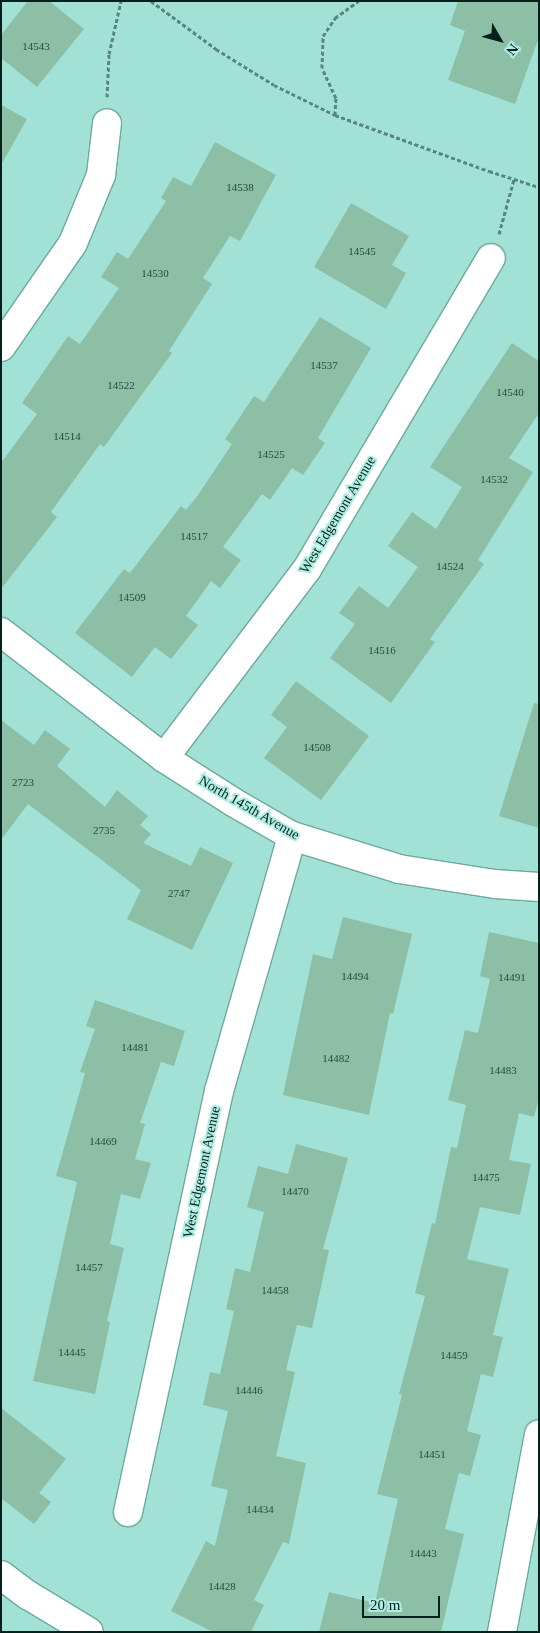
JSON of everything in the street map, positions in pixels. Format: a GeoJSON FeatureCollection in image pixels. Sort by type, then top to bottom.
{"type":"FeatureCollection","features":[{"type":"Feature","properties":{"kind":"street"},"geometry":{"type":"LineString","coordinates":[[1,347],[73,243],[101,175],[107,123]]}},
{"type":"Feature","properties":{"kind":"street","name":"West Edgemont Avenue"},"geometry":{"type":"LineString","coordinates":[[164,758],[307,569],[491,258]]}},
{"type":"Feature","properties":{"kind":"street","name":"North 145th Avenue"},"geometry":{"type":"LineString","coordinates":[[1,632],[164,758],[233,802],[292,836],[398,870],[496,884],[539,886]]}},
{"type":"Feature","properties":{"kind":"street","name":"West Edgemont Avenue"},"geometry":{"type":"LineString","coordinates":[[128,1512],[219,1091],[292,836]]}},
{"type":"Feature","properties":{"kind":"street"},"geometry":{"type":"LineString","coordinates":[[502,1632],[539,1434]]}},
{"type":"Feature","properties":{"kind":"street"},"geometry":{"type":"LineString","coordinates":[[1,1575],[28,1595],[89,1632]]}},
{"type":"Feature","properties":{"kind":"path"},"geometry":{"type":"LineString","coordinates":[[107,123],[106,72],[120,1]]}},
{"type":"Feature","properties":{"kind":"path"},"geometry":{"type":"LineString","coordinates":[[151,1],[216,49],[274,85],[335,115],[539,187]]}},
{"type":"Feature","properties":{"kind":"path"},"geometry":{"type":"LineString","coordinates":[[335,115],[336,98],[322,68],[323,36],[335,18],[358,1]]}},
{"type":"Feature","properties":{"kind":"path"},"geometry":{"type":"LineString","coordinates":[[491,258],[514,179]]}},
{"type":"Feature","properties":{"kind":"building"},"geometry":{"type":"Polygon","coordinates":[[[28,1],[49,1],[84,29],[37,87],[1,58],[1,35],[28,1]]]}},
{"type":"Feature","properties":{"kind":"building"},"geometry":{"type":"Polygon","coordinates":[[[458,1],[539,1],[539,37],[515,104],[448,80],[465,31],[450,25],[458,1]]]}},
{"type":"Feature","properties":{"kind":"building"},"geometry":{"type":"Polygon","coordinates":[[[1,105],[27,119],[1,165],[1,105]]]}},
{"type":"Feature","properties":{"kind":"building"},"geometry":{"type":"Polygon","coordinates":[[[215,142],[276,175],[240,241],[230,236],[203,278],[212,284],[169,351],[172,353],[104,447],[100,444],[51,512],[57,517],[1,589],[1,463],[37,414],[22,403],[68,336],[80,344],[119,288],[101,277],[117,252],[128,259],[166,201],[161,198],[173,177],[191,186],[215,142]]]}},
{"type":"Feature","properties":{"kind":"building"},"geometry":{"type":"Polygon","coordinates":[[[351,203],[409,236],[392,265],[406,273],[386,309],[314,267],[351,203]]]}},
{"type":"Feature","properties":{"kind":"building"},"geometry":{"type":"Polygon","coordinates":[[[320,317],[371,348],[318,438],[325,443],[303,475],[292,468],[270,500],[262,494],[223,547],[241,560],[220,588],[211,581],[186,616],[198,625],[171,659],[155,647],[132,677],[75,633],[124,569],[130,573],[181,506],[186,510],[198,495],[232,444],[225,439],[254,396],[264,402],[320,317]]]}},
{"type":"Feature","properties":{"kind":"building"},"geometry":{"type":"Polygon","coordinates":[[[512,343],[539,361],[539,413],[509,458],[533,472],[478,560],[484,564],[430,639],[435,642],[391,703],[330,658],[355,624],[339,613],[359,586],[388,608],[418,567],[388,546],[412,512],[436,529],[462,487],[430,467],[512,343]]]}},
{"type":"Feature","properties":{"kind":"building"},"geometry":{"type":"Polygon","coordinates":[[[296,681],[369,736],[321,800],[264,758],[287,727],[271,715],[296,681]]]}},
{"type":"Feature","properties":{"kind":"building"},"geometry":{"type":"Polygon","coordinates":[[[534,703],[539,704],[539,828],[499,816],[534,703]]]}},
{"type":"Feature","properties":{"kind":"building"},"geometry":{"type":"Polygon","coordinates":[[[1,720],[34,745],[45,730],[70,749],[57,766],[105,807],[117,790],[148,816],[140,825],[151,834],[143,843],[191,866],[200,847],[233,863],[192,950],[127,919],[141,890],[28,804],[1,840],[1,720]]]}},
{"type":"Feature","properties":{"kind":"building"},"geometry":{"type":"Polygon","coordinates":[[[343,917],[412,934],[393,1014],[390,1013],[369,1115],[283,1095],[313,954],[332,959],[343,917]]]}},
{"type":"Feature","properties":{"kind":"building"},"geometry":{"type":"Polygon","coordinates":[[[489,932],[539,943],[539,1098],[534,1117],[519,1113],[509,1160],[531,1164],[520,1215],[480,1207],[467,1259],[509,1269],[493,1335],[503,1337],[493,1377],[481,1374],[467,1431],[481,1435],[470,1476],[459,1473],[445,1529],[464,1534],[441,1632],[319,1632],[329,1592],[375,1603],[398,1499],[377,1494],[402,1395],[399,1394],[425,1296],[415,1293],[432,1223],[435,1224],[451,1147],[457,1148],[466,1105],[448,1100],[465,1030],[478,1033],[490,979],[480,976],[489,932]]]}},
{"type":"Feature","properties":{"kind":"building"},"geometry":{"type":"Polygon","coordinates":[[[95,1000],[185,1031],[174,1066],[161,1062],[140,1123],[145,1124],[135,1159],[151,1163],[140,1199],[121,1194],[110,1244],[124,1248],[107,1321],[110,1322],[95,1394],[33,1381],[77,1182],[56,1176],[85,1073],[80,1072],[95,1029],[86,1026],[95,1000]]]}},
{"type":"Feature","properties":{"kind":"building"},"geometry":{"type":"Polygon","coordinates":[[[296,1144],[348,1158],[323,1249],[329,1250],[312,1328],[297,1325],[286,1370],[295,1372],[276,1456],[306,1463],[289,1544],[283,1542],[254,1600],[264,1605],[251,1632],[213,1632],[171,1611],[206,1541],[215,1546],[228,1490],[211,1486],[228,1411],[203,1405],[210,1372],[220,1374],[234,1311],[226,1309],[235,1268],[250,1272],[264,1212],[247,1207],[258,1166],[288,1174],[296,1144]]]}},
{"type":"Feature","properties":{"kind":"building"},"geometry":{"type":"Polygon","coordinates":[[[1,1408],[66,1459],[39,1493],[51,1502],[34,1524],[1,1498],[1,1408]]]}}]}
